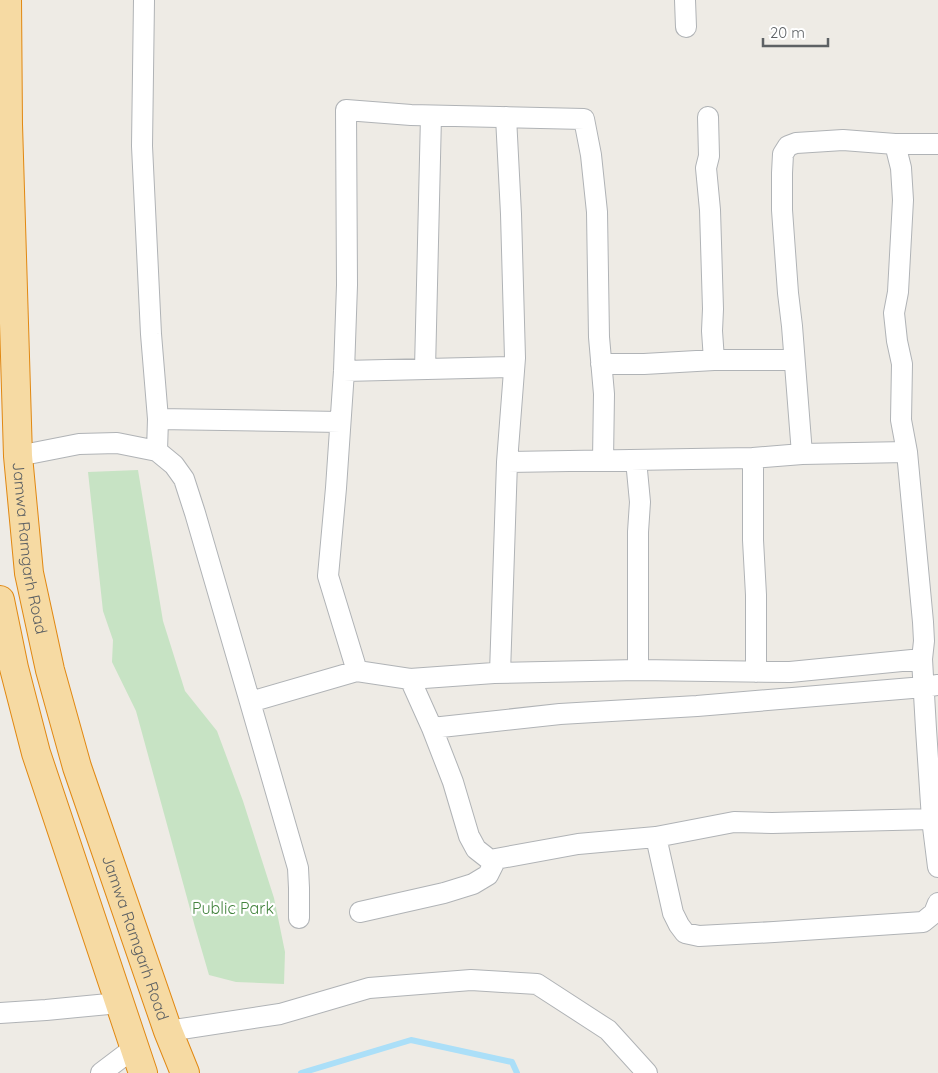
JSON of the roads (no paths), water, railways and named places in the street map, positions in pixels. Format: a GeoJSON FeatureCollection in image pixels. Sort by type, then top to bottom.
{"type":"FeatureCollection","features":[{"type":"Feature","properties":{"kind":"highway","name":"Jamwa Ramgarh Road"},"geometry":{"type":"LineString","coordinates":[[7,0],[4,72],[8,134],[13,471],[30,573],[50,670],[77,767],[184,1073]]}},
{"type":"Feature","properties":{"kind":"highway"},"geometry":{"type":"LineString","coordinates":[[0,600],[7,665],[143,1073]]}},
{"type":"Feature","properties":{"kind":"street"},"geometry":{"type":"LineString","coordinates":[[144,0],[142,146],[151,334],[158,419],[157,450]]}},
{"type":"Feature","properties":{"kind":"street"},"geometry":{"type":"LineString","coordinates":[[685,0],[686,27]]}},
{"type":"Feature","properties":{"kind":"street"},"geometry":{"type":"LineString","coordinates":[[357,672],[328,576],[344,371],[347,285],[346,110],[431,116],[584,119],[591,155],[597,212],[599,337],[604,394],[603,460]]}},
{"type":"Feature","properties":{"kind":"street"},"geometry":{"type":"LineString","coordinates":[[425,369],[431,116]]}},
{"type":"Feature","properties":{"kind":"street"},"geometry":{"type":"LineString","coordinates":[[500,673],[507,462],[515,358],[506,117]]}},
{"type":"Feature","properties":{"kind":"street"},"geometry":{"type":"LineString","coordinates":[[708,117],[709,156],[706,168],[710,210],[714,360]]}},
{"type":"Feature","properties":{"kind":"street"},"geometry":{"type":"LineString","coordinates":[[802,454],[782,210],[784,154],[788,146],[796,142],[843,140],[895,144],[938,144]]}},
{"type":"Feature","properties":{"kind":"street"},"geometry":{"type":"LineString","coordinates":[[895,144],[901,168],[904,200],[898,292],[894,313],[902,364],[900,420],[907,452],[924,641],[928,652],[931,686],[932,819],[938,867]]}},
{"type":"Feature","properties":{"kind":"street"},"geometry":{"type":"LineString","coordinates":[[601,364],[644,364],[714,360],[794,360]]}},
{"type":"Feature","properties":{"kind":"street"},"geometry":{"type":"LineString","coordinates":[[344,371],[514,367]]}},
{"type":"Feature","properties":{"kind":"street"},"geometry":{"type":"LineString","coordinates":[[158,419],[340,422]]}},
{"type":"Feature","properties":{"kind":"street"},"geometry":{"type":"LineString","coordinates":[[13,471],[79,444],[117,443],[157,450],[174,466],[184,479],[298,868],[299,918]]}},
{"type":"Feature","properties":{"kind":"street"},"geometry":{"type":"LineString","coordinates":[[507,462],[753,458],[802,454],[907,452]]}},
{"type":"Feature","properties":{"kind":"street"},"geometry":{"type":"LineString","coordinates":[[753,458],[756,672]]}},
{"type":"Feature","properties":{"kind":"street"},"geometry":{"type":"LineString","coordinates":[[636,460],[640,502],[638,532],[638,670]]}},
{"type":"Feature","properties":{"kind":"street"},"geometry":{"type":"LineString","coordinates":[[250,702],[357,672],[410,679],[500,673],[638,670],[790,672],[928,652]]}},
{"type":"Feature","properties":{"kind":"street"},"geometry":{"type":"LineString","coordinates":[[410,679],[453,782],[470,836],[476,849],[490,860],[578,844],[656,837],[734,822],[772,823],[932,819]]}},
{"type":"Feature","properties":{"kind":"street"},"geometry":{"type":"LineString","coordinates":[[432,728],[560,714],[696,706],[931,686]]}},
{"type":"Feature","properties":{"kind":"street"},"geometry":{"type":"LineString","coordinates":[[656,837],[673,913],[679,926],[685,933],[699,936],[923,922],[934,913],[938,903]]}},
{"type":"Feature","properties":{"kind":"street"},"geometry":{"type":"LineString","coordinates":[[360,912],[444,893],[473,884],[488,875],[496,859]]}},
{"type":"Feature","properties":{"kind":"street"},"geometry":{"type":"LineString","coordinates":[[168,1031],[280,1014],[369,988],[471,980],[537,984],[608,1030],[642,1070]]}},
{"type":"Feature","properties":{"kind":"street"},"geometry":{"type":"LineString","coordinates":[[0,1012],[120,1003]]}},
{"type":"Feature","properties":{"kind":"street"},"geometry":{"type":"LineString","coordinates":[[101,1073],[134,1048]]}},
{"type":"Feature","properties":{"kind":"waterway"},"geometry":{"type":"LineString","coordinates":[[301,1073],[411,1040],[512,1062],[517,1073]]}},
{"type":"Feature","properties":{"kind":"park label","name":"Public Park"},"geometry":{"type":"Point","coordinates":[233,908]}}]}
